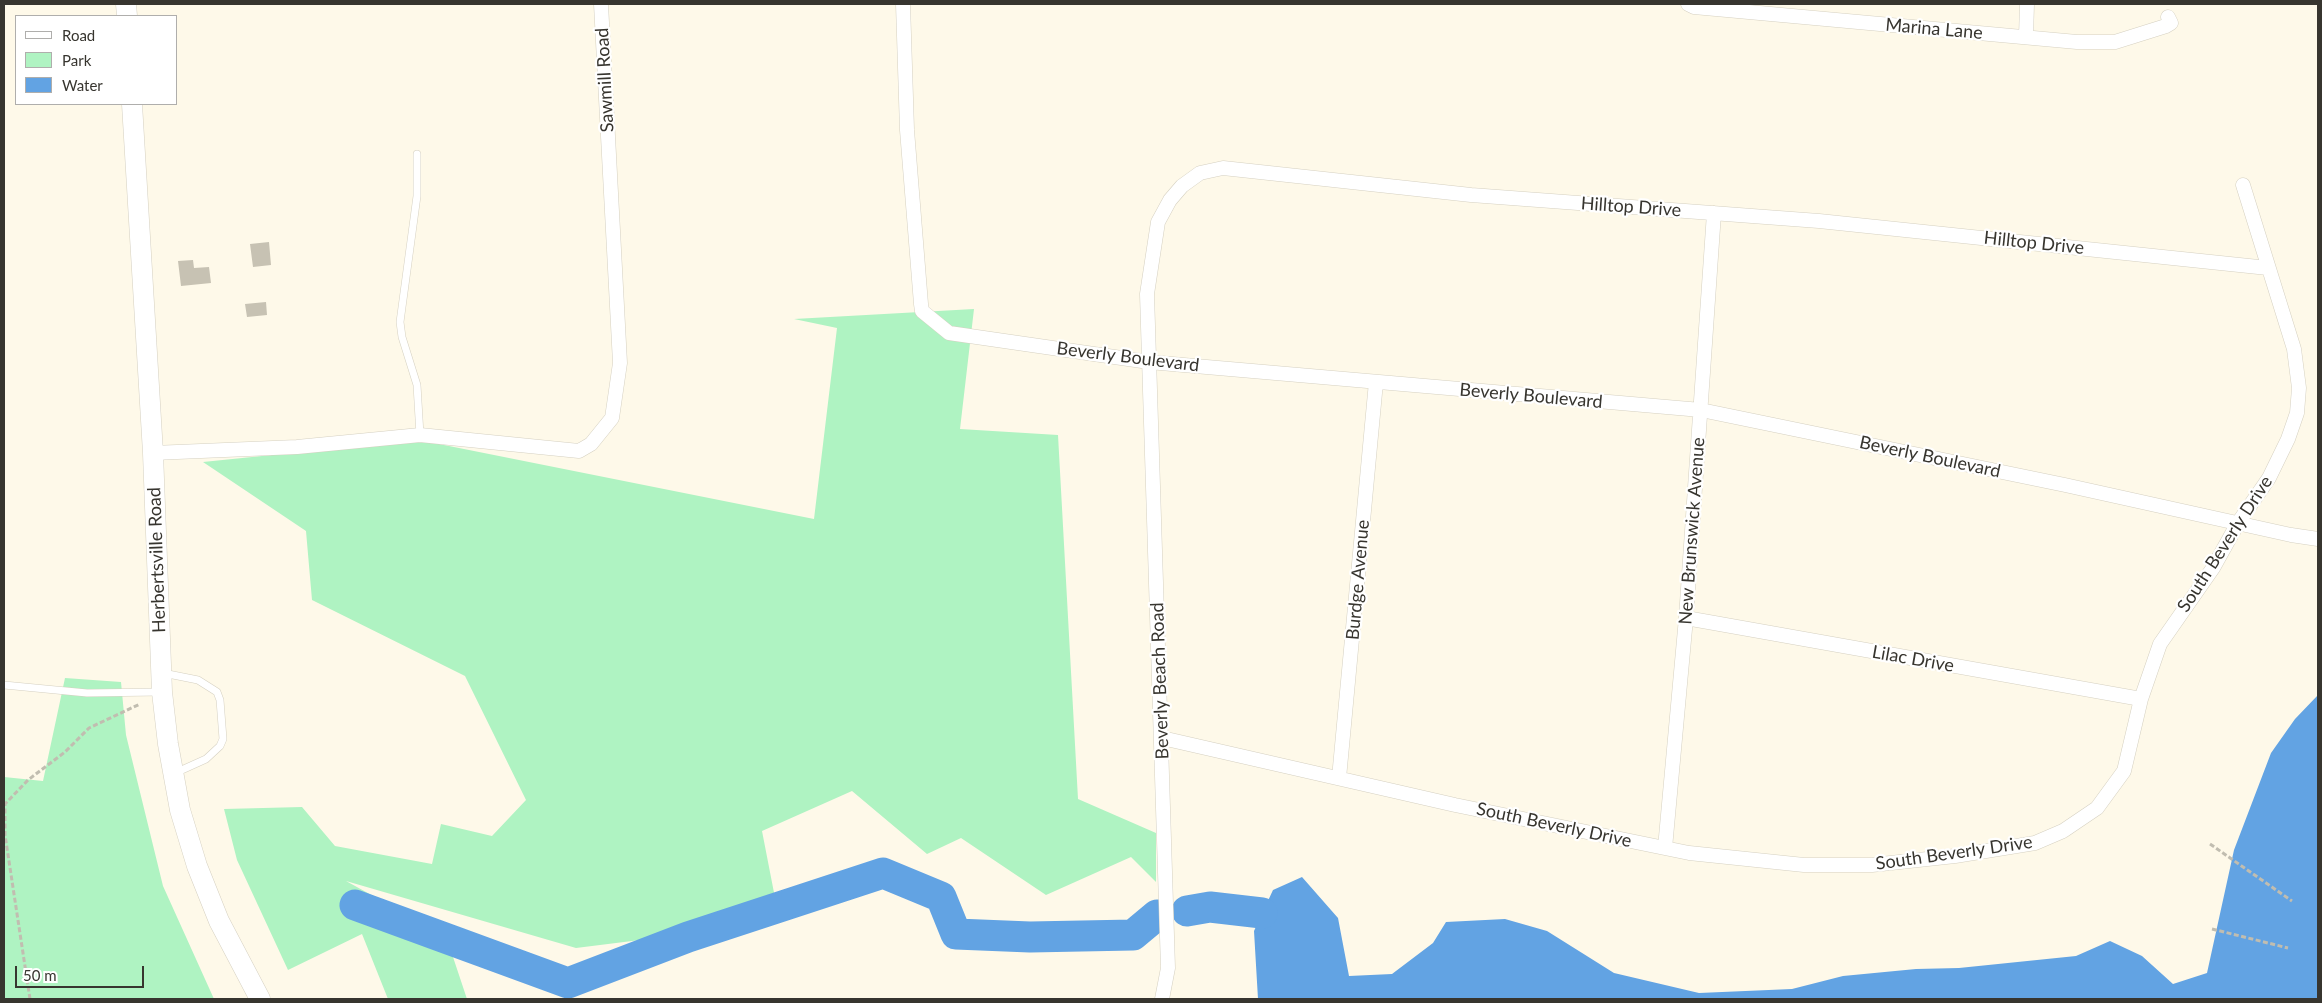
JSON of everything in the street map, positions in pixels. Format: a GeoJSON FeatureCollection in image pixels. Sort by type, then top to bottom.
{"type":"FeatureCollection","features":[{"type":"Feature","properties":{"kind":"main road","name":"Herbertsville Road"},"geometry":{"type":"LineString","coordinates":[[132,105],[153,454],[162,682],[173,774],[180,810],[197,866],[219,921],[260,999]]}},
{"type":"Feature","properties":{"kind":"street","name":"Sawmill Road"},"geometry":{"type":"LineString","coordinates":[[420,435],[579,451],[591,444],[612,418],[620,363],[600,4]]}},
{"type":"Feature","properties":{"kind":"street","name":"Beverly Boulevard"},"geometry":{"type":"LineString","coordinates":[[903,4],[907,130],[921,304],[922,311],[949,333],[1149,362],[1700,410],[2064,485],[2290,535],[2318,539]]}},
{"type":"Feature","properties":{"kind":"street","name":"Marina Lane"},"geometry":{"type":"LineString","coordinates":[[1688,4],[1704,8],[2077,42],[2115,42],[2166,26],[2172,23],[2168,17]]}},
{"type":"Feature","properties":{"kind":"street"},"geometry":{"type":"LineString","coordinates":[[2026,37],[2027,4]]}},
{"type":"Feature","properties":{"kind":"street","name":"Hilltop Drive"},"geometry":{"type":"LineString","coordinates":[[1149,362],[1147,294],[1158,222],[1170,200],[1182,186],[1200,173],[1223,168],[1471,195],[1819,221],[2268,268]]}},
{"type":"Feature","properties":{"kind":"street","name":"South Beverly Drive"},"geometry":{"type":"LineString","coordinates":[[1162,738],[1689,853],[1804,865],[1872,865],[1955,856],[2035,843],[2063,831],[2097,808],[2124,771],[2141,699],[2160,644],[2213,568],[2238,523],[2269,478],[2288,439],[2297,413],[2299,388],[2294,350],[2243,185]]}},
{"type":"Feature","properties":{"kind":"street","name":"New Brunswick Avenue"},"geometry":{"type":"LineString","coordinates":[[1665,848],[1686,618],[1714,213]]}},
{"type":"Feature","properties":{"kind":"street","name":"Beverly Beach Road"},"geometry":{"type":"LineString","coordinates":[[1149,362],[1168,968],[1162,999]]}},
{"type":"Feature","properties":{"kind":"street","name":"Burdge Avenue"},"geometry":{"type":"LineString","coordinates":[[1339,778],[1376,382]]}},
{"type":"Feature","properties":{"kind":"street"},"geometry":{"type":"LineString","coordinates":[[153,454],[297,447],[420,435]]}},
{"type":"Feature","properties":{"kind":"street","name":"Lilac Drive"},"geometry":{"type":"LineString","coordinates":[[1686,618],[2141,699]]}},
{"type":"Feature","properties":{"kind":"lane"},"geometry":{"type":"LineString","coordinates":[[417,154],[417,196],[400,322],[402,336],[417,385],[420,435]]}},
{"type":"Feature","properties":{"kind":"lane"},"geometry":{"type":"LineString","coordinates":[[4,685],[87,693],[162,682],[198,680],[217,692],[220,700],[223,739],[220,746],[206,759],[173,774]]}},
{"type":"Feature","properties":{"kind":"path"},"geometry":{"type":"LineString","coordinates":[[30,999],[4,835],[5,804],[89,728],[162,682]]}},
{"type":"Feature","properties":{"kind":"path"},"geometry":{"type":"LineString","coordinates":[[2210,844],[2292,901]]}},
{"type":"Feature","properties":{"kind":"path"},"geometry":{"type":"LineString","coordinates":[[2212,929],[2288,948]]}},
{"type":"Feature","properties":{"kind":"green space"},"geometry":{"type":"Polygon","coordinates":[[[974,309],[960,429],[1058,435],[1078,799],[1156,833],[1156,882],[1131,857],[1046,895],[961,838],[927,854],[852,791],[762,831],[776,903],[648,939],[576,948],[346,881],[446,936],[467,999],[388,999],[362,934],[288,970],[237,860],[224,809],[302,807],[335,846],[432,864],[441,824],[492,836],[526,800],[465,676],[312,600],[306,531],[203,462],[419,440],[814,519],[837,328],[794,319],[974,309]]]}},
{"type":"Feature","properties":{"kind":"green space"},"geometry":{"type":"Polygon","coordinates":[[[65,678],[121,682],[126,735],[163,886],[214,999],[4,999],[4,777],[43,781],[65,678]]]}},
{"type":"Feature","properties":{"kind":"water"},"geometry":{"type":"Polygon","coordinates":[[[2318,695],[2318,999],[1258,999],[1254,931],[1273,890],[1302,877],[1338,918],[1349,976],[1392,974],[1433,943],[1446,922],[1505,919],[1547,931],[1614,973],[1699,993],[1792,989],[1843,976],[1916,969],[1959,968],[2076,956],[2110,941],[2142,956],[2173,984],[2207,973],[2234,850],[2271,753],[2295,719],[2318,695]]]}},
{"type":"Feature","properties":{"kind":"building"},"geometry":{"type":"Polygon","coordinates":[[[269,242],[271,265],[253,267],[250,244],[269,242]]]}},
{"type":"Feature","properties":{"kind":"building"},"geometry":{"type":"Polygon","coordinates":[[[193,260],[194,268],[209,267],[211,283],[181,286],[178,261],[193,260]]]}},
{"type":"Feature","properties":{"kind":"building"},"geometry":{"type":"Polygon","coordinates":[[[266,302],[267,315],[247,317],[245,304],[266,302]]]}},
{"type":"Feature","properties":{"kind":"waterway"},"geometry":{"type":"LineString","coordinates":[[355,905],[568,983],[688,937],[883,873],[941,897],[956,934],[1030,937],[1133,935],[1157,915]]}},
{"type":"Feature","properties":{"kind":"waterway"},"geometry":{"type":"LineString","coordinates":[[1187,911],[1210,907],[1262,913]]}}]}
